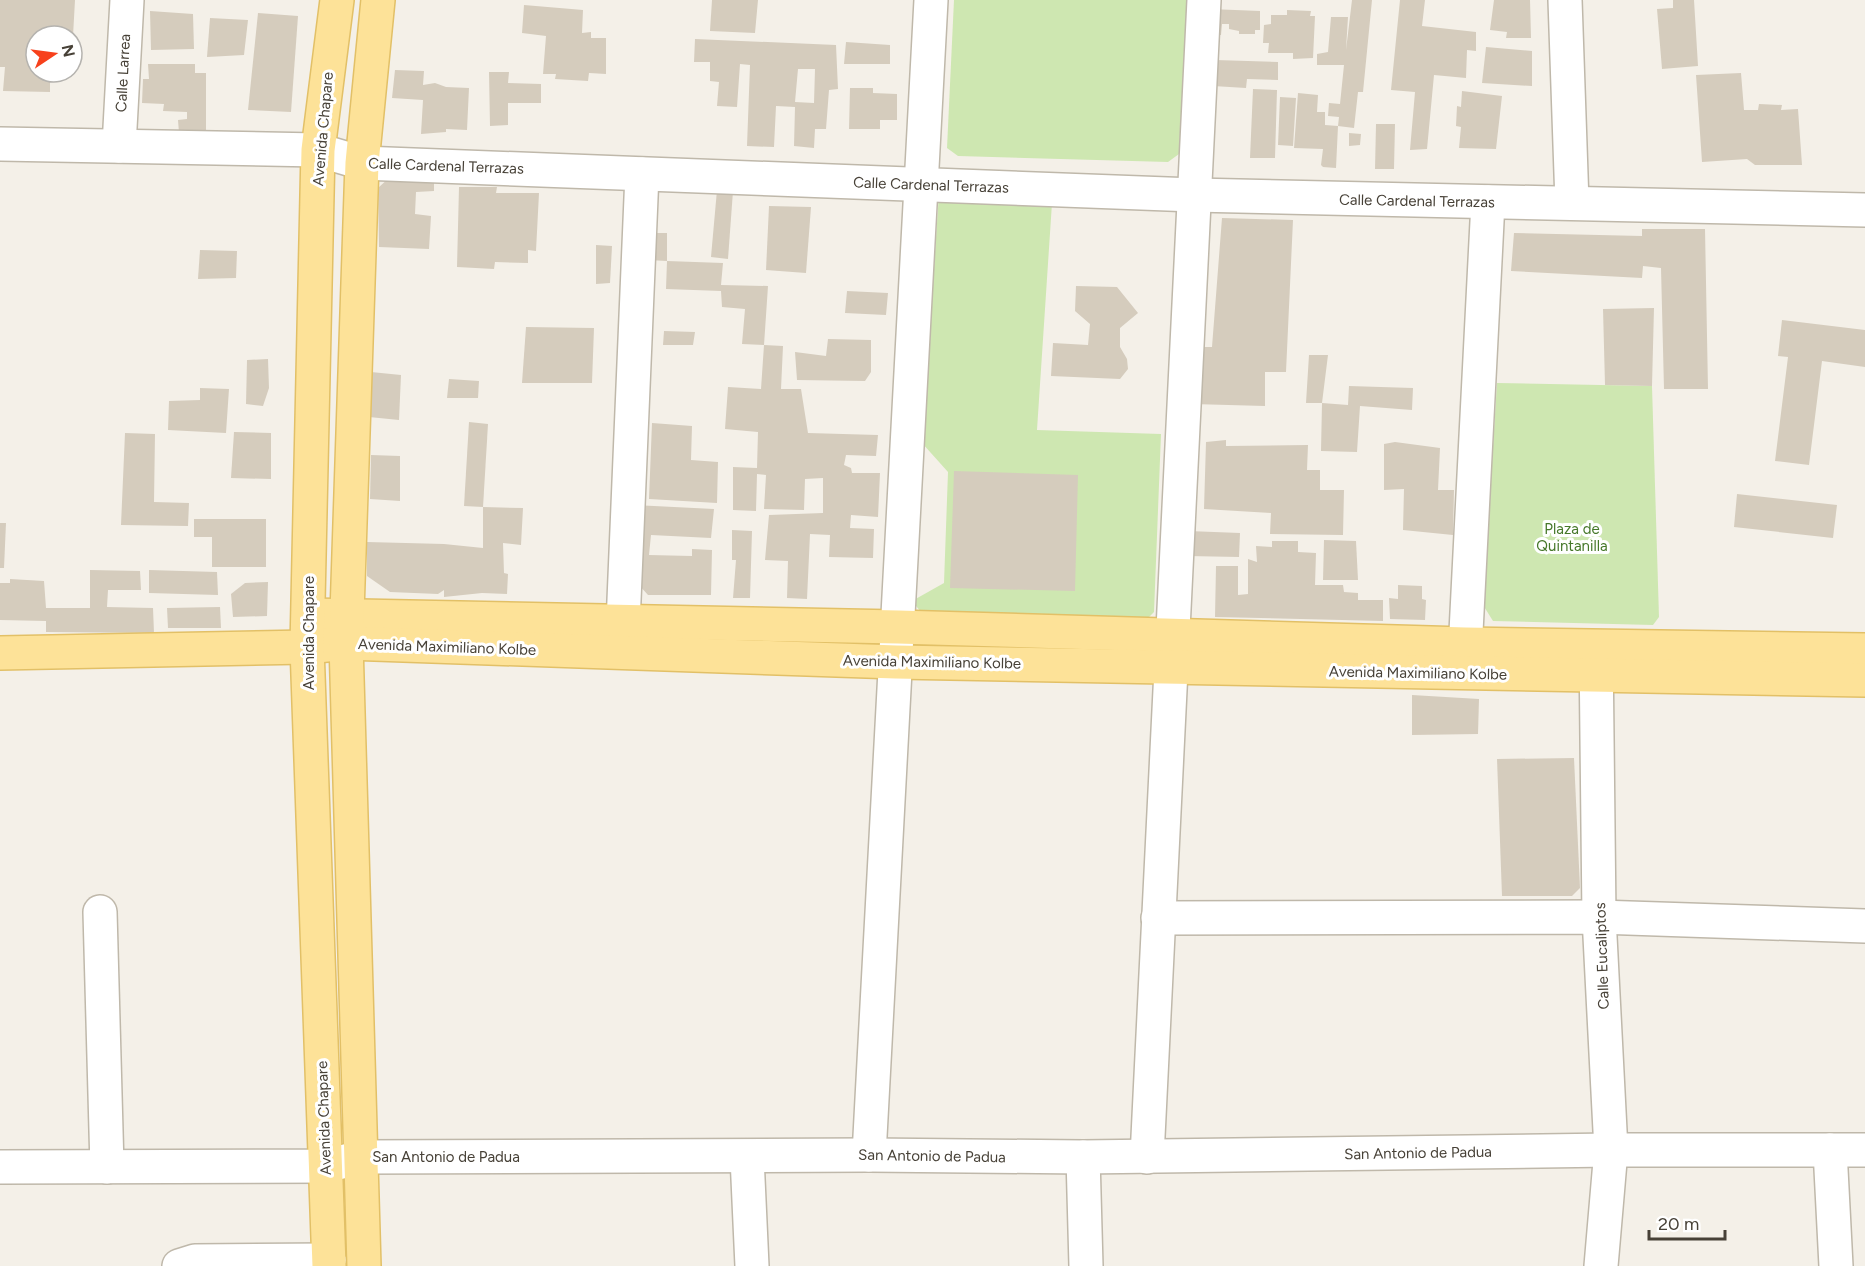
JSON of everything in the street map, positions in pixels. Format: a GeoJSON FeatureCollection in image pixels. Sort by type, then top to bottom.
{"type":"FeatureCollection","features":[{"type":"Feature","properties":{"kind":"main road","name":"Avenida Chapare"},"geometry":{"type":"LineString","coordinates":[[329,1263],[307,647],[318,150],[337,0]]}},
{"type":"Feature","properties":{"kind":"main road"},"geometry":{"type":"LineString","coordinates":[[364,1266],[347,629],[362,163],[378,0]]}},
{"type":"Feature","properties":{"kind":"main road","name":"Avenida Maximiliano Kolbe"},"geometry":{"type":"LineString","coordinates":[[309,615],[347,629],[896,662],[1169,668],[1464,658]]}},
{"type":"Feature","properties":{"kind":"main road","name":"Avenida Maximiliano Kolbe"},"geometry":{"type":"LineString","coordinates":[[0,653],[307,647],[347,629],[623,624],[898,627],[1171,635],[1464,658],[1596,661],[1865,680]]}},
{"type":"Feature","properties":{"kind":"main road","name":"Avenida Maximiliano Kolbe"},"geometry":{"type":"LineString","coordinates":[[1596,661],[1865,650]]}},
{"type":"Feature","properties":{"kind":"street","name":"Calle Larrea"},"geometry":{"type":"LineString","coordinates":[[119,146],[127,0]]}},
{"type":"Feature","properties":{"kind":"street"},"geometry":{"type":"LineString","coordinates":[[869,1155],[931,0]]}},
{"type":"Feature","properties":{"kind":"street"},"geometry":{"type":"LineString","coordinates":[[1147,1156],[1169,668],[1204,0]]}},
{"type":"Feature","properties":{"kind":"street"},"geometry":{"type":"LineString","coordinates":[[1565,0],[1572,203]]}},
{"type":"Feature","properties":{"kind":"street","name":"Calle Cardenal Terrazas"},"geometry":{"type":"LineString","coordinates":[[0,144],[318,150],[362,163],[1194,195],[1865,210]]}},
{"type":"Feature","properties":{"kind":"street"},"geometry":{"type":"LineString","coordinates":[[623,624],[642,174]]}},
{"type":"Feature","properties":{"kind":"street"},"geometry":{"type":"LineString","coordinates":[[1464,658],[1488,202]]}},
{"type":"Feature","properties":{"kind":"street","name":"Calle Eucaliptos"},"geometry":{"type":"LineString","coordinates":[[1596,661],[1599,917],[1611,1150],[1601,1266]]}},
{"type":"Feature","properties":{"kind":"street"},"geometry":{"type":"LineString","coordinates":[[100,912],[107,1167]]}},
{"type":"Feature","properties":{"kind":"street"},"geometry":{"type":"LineString","coordinates":[[1158,918],[1599,917],[1865,926]]}},
{"type":"Feature","properties":{"kind":"street","name":"San Antonio de Padua"},"geometry":{"type":"LineString","coordinates":[[0,1167],[326,1166],[361,1157],[869,1155],[1083,1157],[1611,1150],[1865,1150]]}},
{"type":"Feature","properties":{"kind":"street"},"geometry":{"type":"LineString","coordinates":[[1830,1150],[1836,1266]]}},
{"type":"Feature","properties":{"kind":"street"},"geometry":{"type":"LineString","coordinates":[[747,1157],[752,1266]]}},
{"type":"Feature","properties":{"kind":"street"},"geometry":{"type":"LineString","coordinates":[[1083,1157],[1086,1266]]}},
{"type":"Feature","properties":{"kind":"street"},"geometry":{"type":"LineString","coordinates":[[178,1266],[195,1261],[329,1263]]}},
{"type":"Feature","properties":{"kind":"green space"},"geometry":{"type":"Polygon","coordinates":[[[954,0],[1187,0],[1179,154],[1168,162],[958,156],[947,148],[954,0]]]}},
{"type":"Feature","properties":{"kind":"green space"},"geometry":{"type":"Polygon","coordinates":[[[939,194],[1052,203],[1037,430],[1161,434],[1154,612],[1139,627],[925,617],[912,601],[944,583],[948,472],[922,443],[939,194]]]}},
{"type":"Feature","properties":{"kind":"green space","name":"Plaza de Quintanilla"},"geometry":{"type":"Polygon","coordinates":[[[1497,383],[1652,386],[1659,617],[1653,625],[1493,621],[1483,605],[1497,383]]]}},
{"type":"Feature","properties":{"kind":"building"},"geometry":{"type":"Polygon","coordinates":[[[0,0],[75,0],[74,24],[24,24],[24,84],[50,84],[50,92],[3,91],[5,67],[0,67],[0,0]]]}},
{"type":"Feature","properties":{"kind":"building"},"geometry":{"type":"Polygon","coordinates":[[[712,0],[758,0],[755,33],[710,31],[712,0]]]}},
{"type":"Feature","properties":{"kind":"building"},"geometry":{"type":"Polygon","coordinates":[[[1352,0],[1372,0],[1363,92],[1358,92],[1354,128],[1338,126],[1339,117],[1328,116],[1329,103],[1340,104],[1344,65],[1317,65],[1317,54],[1328,52],[1331,17],[1348,17],[1346,50],[1352,0]]]}},
{"type":"Feature","properties":{"kind":"building"},"geometry":{"type":"Polygon","coordinates":[[[1400,0],[1425,0],[1422,26],[1476,32],[1476,51],[1467,50],[1466,78],[1434,75],[1427,149],[1410,150],[1415,92],[1391,90],[1400,0]]]}},
{"type":"Feature","properties":{"kind":"building"},"geometry":{"type":"Polygon","coordinates":[[[1494,0],[1530,0],[1531,38],[1506,38],[1507,32],[1490,30],[1494,0]]]}},
{"type":"Feature","properties":{"kind":"building"},"geometry":{"type":"Polygon","coordinates":[[[1673,0],[1694,0],[1698,66],[1662,69],[1657,9],[1673,8],[1673,0]]]}},
{"type":"Feature","properties":{"kind":"building"},"geometry":{"type":"Polygon","coordinates":[[[524,5],[583,10],[582,33],[591,32],[591,38],[606,38],[606,74],[589,73],[588,81],[555,79],[556,74],[543,74],[546,36],[522,33],[524,5]]]}},
{"type":"Feature","properties":{"kind":"building"},"geometry":{"type":"Polygon","coordinates":[[[1210,9],[1260,11],[1260,30],[1255,30],[1255,34],[1239,34],[1239,31],[1229,29],[1229,24],[1222,24],[1221,35],[1212,35],[1210,9]]]}},
{"type":"Feature","properties":{"kind":"building"},"geometry":{"type":"Polygon","coordinates":[[[1287,10],[1311,11],[1310,16],[1315,16],[1313,58],[1293,59],[1293,53],[1268,53],[1269,43],[1263,43],[1264,25],[1271,24],[1271,15],[1287,15],[1287,10]]]}},
{"type":"Feature","properties":{"kind":"building"},"geometry":{"type":"Polygon","coordinates":[[[150,11],[193,14],[194,49],[151,50],[150,11]]]}},
{"type":"Feature","properties":{"kind":"building"},"geometry":{"type":"Polygon","coordinates":[[[258,13],[298,16],[291,112],[248,110],[258,13]]]}},
{"type":"Feature","properties":{"kind":"building"},"geometry":{"type":"Polygon","coordinates":[[[210,18],[248,20],[244,55],[207,57],[210,18]]]}},
{"type":"Feature","properties":{"kind":"building"},"geometry":{"type":"Polygon","coordinates":[[[695,39],[836,45],[838,89],[829,90],[826,129],[815,129],[814,148],[794,146],[795,107],[776,106],[774,147],[747,146],[750,65],[740,64],[737,107],[717,106],[719,82],[710,81],[710,62],[694,62],[695,39]],[[798,69],[795,102],[814,103],[815,69],[798,69]]]}},
{"type":"Feature","properties":{"kind":"building"},"geometry":{"type":"Polygon","coordinates":[[[846,42],[890,45],[890,64],[844,64],[846,42]]]}},
{"type":"Feature","properties":{"kind":"building"},"geometry":{"type":"Polygon","coordinates":[[[1486,47],[1532,51],[1532,86],[1482,83],[1486,47]]]}},
{"type":"Feature","properties":{"kind":"building"},"geometry":{"type":"Polygon","coordinates":[[[1215,60],[1278,62],[1278,80],[1247,79],[1246,88],[1213,86],[1215,60]]]}},
{"type":"Feature","properties":{"kind":"building"},"geometry":{"type":"Polygon","coordinates":[[[148,64],[195,64],[195,73],[206,73],[206,133],[179,133],[178,120],[187,119],[187,112],[163,111],[164,104],[142,103],[143,79],[149,79],[148,64]]]}},
{"type":"Feature","properties":{"kind":"building"},"geometry":{"type":"Polygon","coordinates":[[[395,70],[424,71],[423,85],[435,83],[446,87],[469,88],[467,130],[446,129],[446,132],[421,134],[423,100],[392,98],[395,70]]]}},
{"type":"Feature","properties":{"kind":"building"},"geometry":{"type":"Polygon","coordinates":[[[489,72],[509,72],[508,83],[541,84],[541,103],[508,103],[508,125],[490,126],[489,72]]]}},
{"type":"Feature","properties":{"kind":"building"},"geometry":{"type":"Polygon","coordinates":[[[1741,73],[1744,110],[1758,110],[1759,104],[1782,105],[1781,110],[1798,109],[1802,165],[1755,165],[1747,159],[1702,162],[1696,75],[1741,73]]]}},
{"type":"Feature","properties":{"kind":"building"},"geometry":{"type":"Polygon","coordinates":[[[850,88],[873,88],[873,93],[897,94],[897,120],[880,120],[880,129],[849,129],[850,88]]]}},
{"type":"Feature","properties":{"kind":"building"},"geometry":{"type":"Polygon","coordinates":[[[1253,89],[1277,90],[1275,158],[1250,158],[1253,89]]]}},
{"type":"Feature","properties":{"kind":"building"},"geometry":{"type":"Polygon","coordinates":[[[1462,91],[1502,96],[1496,149],[1459,148],[1461,127],[1456,126],[1457,106],[1461,107],[1462,91]]]}},
{"type":"Feature","properties":{"kind":"building"},"geometry":{"type":"Polygon","coordinates":[[[1298,93],[1318,95],[1317,112],[1325,112],[1325,125],[1338,126],[1336,168],[1321,165],[1323,149],[1294,148],[1298,93]]]}},
{"type":"Feature","properties":{"kind":"building"},"geometry":{"type":"Polygon","coordinates":[[[1280,97],[1296,98],[1293,146],[1278,145],[1280,97]]]}},
{"type":"Feature","properties":{"kind":"building"},"geometry":{"type":"Polygon","coordinates":[[[1376,124],[1395,124],[1394,169],[1375,169],[1376,124]]]}},
{"type":"Feature","properties":{"kind":"building"},"geometry":{"type":"Polygon","coordinates":[[[1349,133],[1361,134],[1360,145],[1349,146],[1349,133]]]}},
{"type":"Feature","properties":{"kind":"building"},"geometry":{"type":"Polygon","coordinates":[[[401,167],[434,179],[434,191],[416,192],[415,214],[431,216],[429,249],[379,247],[378,188],[401,167]]]}},
{"type":"Feature","properties":{"kind":"building"},"geometry":{"type":"Polygon","coordinates":[[[459,187],[497,187],[496,193],[539,193],[536,251],[528,250],[528,263],[495,262],[494,269],[457,267],[459,187]]]}},
{"type":"Feature","properties":{"kind":"building"},"geometry":{"type":"Polygon","coordinates":[[[717,190],[733,191],[728,259],[711,257],[717,190]]]}},
{"type":"Feature","properties":{"kind":"building"},"geometry":{"type":"Polygon","coordinates":[[[769,206],[811,207],[806,273],[766,270],[769,206]]]}},
{"type":"Feature","properties":{"kind":"building"},"geometry":{"type":"Polygon","coordinates":[[[1222,218],[1293,220],[1286,372],[1265,372],[1265,406],[1192,404],[1194,347],[1212,347],[1222,218]]]}},
{"type":"Feature","properties":{"kind":"building"},"geometry":{"type":"Polygon","coordinates":[[[1642,229],[1705,229],[1708,389],[1664,389],[1661,268],[1643,266],[1642,278],[1511,271],[1514,233],[1642,236],[1642,229]]]}},
{"type":"Feature","properties":{"kind":"building"},"geometry":{"type":"Polygon","coordinates":[[[648,233],[667,233],[667,261],[648,260],[648,233]]]}},
{"type":"Feature","properties":{"kind":"building"},"geometry":{"type":"Polygon","coordinates":[[[596,245],[612,246],[610,283],[596,284],[596,245]]]}},
{"type":"Feature","properties":{"kind":"building"},"geometry":{"type":"Polygon","coordinates":[[[200,250],[237,251],[236,278],[198,279],[200,250]]]}},
{"type":"Feature","properties":{"kind":"building"},"geometry":{"type":"Polygon","coordinates":[[[667,261],[723,263],[721,285],[768,286],[764,345],[742,344],[745,309],[722,307],[721,291],[666,289],[667,261]]]}},
{"type":"Feature","properties":{"kind":"building"},"geometry":{"type":"Polygon","coordinates":[[[1076,286],[1117,287],[1138,313],[1120,328],[1120,347],[1127,359],[1128,369],[1120,379],[1051,376],[1053,343],[1088,345],[1090,324],[1075,311],[1076,286]]]}},
{"type":"Feature","properties":{"kind":"building"},"geometry":{"type":"Polygon","coordinates":[[[847,291],[888,293],[886,315],[845,313],[847,291]]]}},
{"type":"Feature","properties":{"kind":"building"},"geometry":{"type":"Polygon","coordinates":[[[1654,308],[1652,386],[1605,385],[1603,309],[1654,308]]]}},
{"type":"Feature","properties":{"kind":"building"},"geometry":{"type":"Polygon","coordinates":[[[1782,320],[1865,330],[1865,367],[1822,361],[1809,465],[1775,461],[1788,357],[1778,356],[1782,320]]]}},
{"type":"Feature","properties":{"kind":"building"},"geometry":{"type":"Polygon","coordinates":[[[526,327],[594,328],[592,383],[522,383],[526,327]]]}},
{"type":"Feature","properties":{"kind":"building"},"geometry":{"type":"Polygon","coordinates":[[[664,331],[695,332],[693,345],[663,345],[664,331]]]}},
{"type":"Feature","properties":{"kind":"building"},"geometry":{"type":"Polygon","coordinates":[[[828,339],[871,340],[871,372],[865,381],[797,380],[795,352],[826,356],[828,339]]]}},
{"type":"Feature","properties":{"kind":"building"},"geometry":{"type":"Polygon","coordinates":[[[764,345],[783,346],[781,389],[801,389],[808,433],[878,435],[876,456],[846,455],[844,465],[851,468],[852,473],[880,473],[878,517],[851,515],[850,528],[874,529],[873,558],[829,557],[830,535],[810,534],[807,599],[787,598],[788,561],[765,560],[769,515],[823,513],[823,478],[805,479],[804,510],[764,509],[766,475],[757,474],[756,511],[733,510],[733,467],[757,468],[758,432],[725,429],[728,387],[761,389],[764,345]]]}},
{"type":"Feature","properties":{"kind":"building"},"geometry":{"type":"Polygon","coordinates":[[[1309,355],[1328,355],[1322,403],[1306,403],[1309,355]]]}},
{"type":"Feature","properties":{"kind":"building"},"geometry":{"type":"Polygon","coordinates":[[[268,359],[269,388],[263,406],[246,404],[247,360],[268,359]]]}},
{"type":"Feature","properties":{"kind":"building"},"geometry":{"type":"Polygon","coordinates":[[[371,372],[401,375],[399,420],[369,417],[371,372]]]}},
{"type":"Feature","properties":{"kind":"building"},"geometry":{"type":"Polygon","coordinates":[[[449,379],[479,381],[478,398],[447,398],[449,379]]]}},
{"type":"Feature","properties":{"kind":"building"},"geometry":{"type":"Polygon","coordinates":[[[1349,386],[1413,388],[1412,410],[1360,406],[1357,452],[1321,451],[1322,403],[1348,405],[1349,386]]]}},
{"type":"Feature","properties":{"kind":"building"},"geometry":{"type":"Polygon","coordinates":[[[200,388],[229,389],[226,433],[168,430],[169,401],[200,400],[200,388]]]}},
{"type":"Feature","properties":{"kind":"building"},"geometry":{"type":"Polygon","coordinates":[[[469,422],[488,424],[483,507],[464,506],[469,422]]]}},
{"type":"Feature","properties":{"kind":"building"},"geometry":{"type":"Polygon","coordinates":[[[652,423],[692,426],[691,460],[718,462],[717,503],[649,499],[652,423]]]}},
{"type":"Feature","properties":{"kind":"building"},"geometry":{"type":"Polygon","coordinates":[[[234,432],[271,433],[271,479],[231,478],[234,432]]]}},
{"type":"Feature","properties":{"kind":"building"},"geometry":{"type":"Polygon","coordinates":[[[125,433],[155,434],[154,502],[189,503],[188,526],[121,525],[125,433]]]}},
{"type":"Feature","properties":{"kind":"building"},"geometry":{"type":"Polygon","coordinates":[[[1226,440],[1226,446],[1308,445],[1307,470],[1320,470],[1320,490],[1344,490],[1343,535],[1270,534],[1271,513],[1204,509],[1206,442],[1226,440]]]}},
{"type":"Feature","properties":{"kind":"building"},"geometry":{"type":"Polygon","coordinates":[[[1395,442],[1440,448],[1438,490],[1454,490],[1453,535],[1403,530],[1404,489],[1384,490],[1384,444],[1395,442]]]}},
{"type":"Feature","properties":{"kind":"building"},"geometry":{"type":"Polygon","coordinates":[[[371,455],[400,456],[400,501],[370,499],[371,455]]]}},
{"type":"Feature","properties":{"kind":"building"},"geometry":{"type":"Polygon","coordinates":[[[954,471],[1078,475],[1075,591],[950,588],[954,471]]]}},
{"type":"Feature","properties":{"kind":"building"},"geometry":{"type":"Polygon","coordinates":[[[1737,494],[1837,505],[1833,538],[1734,527],[1737,494]]]}},
{"type":"Feature","properties":{"kind":"building"},"geometry":{"type":"Polygon","coordinates":[[[634,505],[714,509],[711,538],[651,535],[649,555],[692,556],[692,549],[712,550],[711,595],[648,595],[631,576],[634,505]]]}},
{"type":"Feature","properties":{"kind":"building"},"geometry":{"type":"Polygon","coordinates":[[[483,507],[523,508],[521,545],[503,543],[504,573],[508,574],[507,594],[482,593],[444,597],[444,590],[438,594],[390,592],[367,576],[367,542],[444,544],[483,548],[483,507]]]}},
{"type":"Feature","properties":{"kind":"building"},"geometry":{"type":"Polygon","coordinates":[[[194,519],[266,519],[266,567],[212,567],[212,537],[194,537],[194,519]]]}},
{"type":"Feature","properties":{"kind":"building"},"geometry":{"type":"Polygon","coordinates":[[[0,523],[6,523],[4,568],[0,568],[0,523]]]}},
{"type":"Feature","properties":{"kind":"building"},"geometry":{"type":"Polygon","coordinates":[[[732,530],[752,531],[750,598],[733,598],[736,560],[732,560],[732,530]]]}},
{"type":"Feature","properties":{"kind":"building"},"geometry":{"type":"Polygon","coordinates":[[[1188,531],[1240,533],[1239,557],[1187,556],[1188,531]]]}},
{"type":"Feature","properties":{"kind":"building"},"geometry":{"type":"Polygon","coordinates":[[[1324,540],[1356,541],[1358,580],[1323,580],[1324,540]]]}},
{"type":"Feature","properties":{"kind":"building"},"geometry":{"type":"Polygon","coordinates":[[[1272,541],[1298,541],[1298,552],[1316,553],[1315,585],[1343,585],[1344,592],[1358,593],[1358,600],[1383,600],[1383,621],[1215,617],[1216,566],[1238,566],[1238,595],[1248,594],[1248,559],[1257,562],[1256,546],[1272,547],[1272,541]]]}},
{"type":"Feature","properties":{"kind":"building"},"geometry":{"type":"Polygon","coordinates":[[[90,570],[140,571],[141,590],[108,590],[107,607],[153,608],[154,633],[46,632],[46,621],[0,620],[0,583],[10,583],[10,579],[44,581],[46,608],[90,608],[90,570]]]}},
{"type":"Feature","properties":{"kind":"building"},"geometry":{"type":"Polygon","coordinates":[[[149,570],[217,572],[218,595],[149,593],[149,570]]]}},
{"type":"Feature","properties":{"kind":"building"},"geometry":{"type":"Polygon","coordinates":[[[268,582],[267,616],[233,617],[231,594],[245,583],[268,582]]]}},
{"type":"Feature","properties":{"kind":"building"},"geometry":{"type":"Polygon","coordinates":[[[1398,585],[1422,586],[1422,599],[1426,600],[1425,620],[1390,619],[1389,598],[1398,599],[1398,585]]]}},
{"type":"Feature","properties":{"kind":"building"},"geometry":{"type":"Polygon","coordinates":[[[220,607],[221,628],[168,628],[167,608],[220,607]]]}},
{"type":"Feature","properties":{"kind":"building"},"geometry":{"type":"Polygon","coordinates":[[[1412,695],[1479,699],[1478,734],[1412,735],[1412,695]]]}},
{"type":"Feature","properties":{"kind":"building"},"geometry":{"type":"Polygon","coordinates":[[[1574,758],[1580,888],[1572,896],[1502,896],[1497,759],[1574,758]]]}}]}
